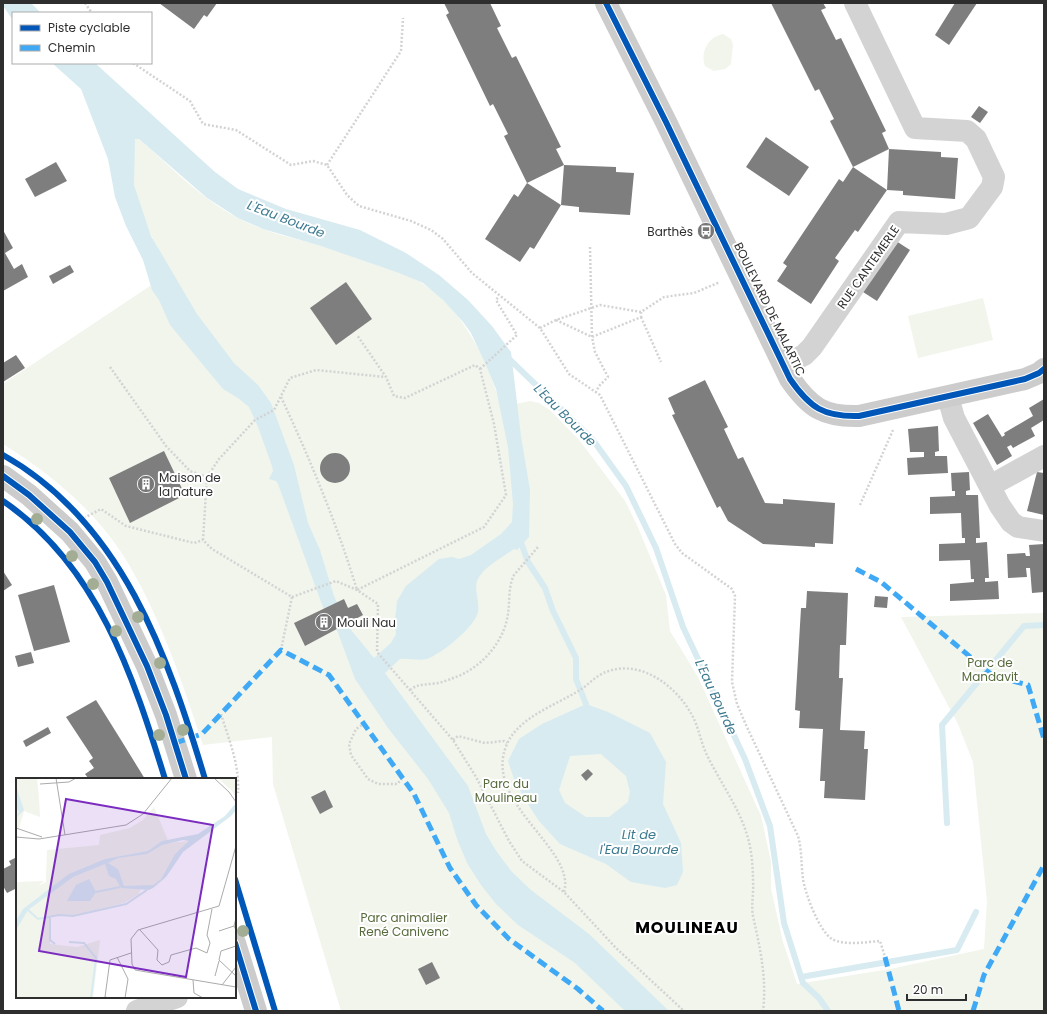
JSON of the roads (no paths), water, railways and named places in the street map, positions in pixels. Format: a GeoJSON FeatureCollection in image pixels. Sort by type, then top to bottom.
{"type":"FeatureCollection","features":[{"type":"Feature","properties":{"kind":"street","name":"BOULEVARD DE MALARTIC"},"geometry":{"type":"LineString","coordinates":[[606,3],[738,269],[790,379],[802,397],[827,413],[843,416],[859,416],[1025,379],[1039,373],[1044,369]]}},
{"type":"Feature","properties":{"kind":"street","name":"RUE CANTEMERLE"},"geometry":{"type":"LineString","coordinates":[[784,366],[804,355],[812,347],[899,222],[946,224],[969,218],[992,187],[994,182],[994,178],[976,139],[967,131],[915,128],[855,3]]}},
{"type":"Feature","properties":{"kind":"street"},"geometry":{"type":"LineString","coordinates":[[948,397],[954,418],[1000,506],[1011,522],[1018,527],[1044,531]]}},
{"type":"Feature","properties":{"kind":"street"},"geometry":{"type":"LineString","coordinates":[[990,486],[1044,456]]}},
{"type":"Feature","properties":{"kind":"street"},"geometry":{"type":"LineString","coordinates":[[3,476],[29,495],[70,532],[95,562],[107,582],[148,666],[166,715],[186,778]]}},
{"type":"Feature","properties":{"kind":"street"},"geometry":{"type":"LineString","coordinates":[[236,950],[240,976],[256,1011]]}},
{"type":"Feature","properties":{"kind":"street"},"geometry":{"type":"LineString","coordinates":[[137,1011],[174,998]]}},
{"type":"Feature","properties":{"kind":"water"},"geometry":{"type":"Polygon","coordinates":[[[3,3],[31,3],[40,12],[12,12],[12,19],[3,6],[3,3]]]}},
{"type":"Feature","properties":{"kind":"water"},"geometry":{"type":"Polygon","coordinates":[[[53,64],[96,64],[215,172],[238,189],[286,209],[360,230],[406,253],[439,275],[468,300],[492,326],[511,352],[521,436],[530,490],[529,537],[517,550],[514,549],[493,563],[480,576],[476,585],[478,612],[476,618],[457,639],[440,652],[427,659],[400,659],[385,673],[468,786],[486,834],[512,872],[531,890],[589,934],[669,1011],[625,1011],[575,963],[518,925],[496,904],[481,885],[467,863],[457,839],[449,813],[428,779],[388,728],[355,679],[337,630],[324,610],[278,484],[276,481],[269,479],[273,471],[272,466],[249,407],[223,389],[170,325],[159,300],[152,290],[143,260],[126,226],[115,197],[108,159],[81,89],[53,64]],[[135,139],[134,185],[151,236],[197,314],[234,363],[258,385],[271,403],[294,465],[308,523],[320,550],[334,596],[347,625],[374,658],[391,643],[396,634],[395,621],[397,601],[406,586],[439,559],[452,557],[459,559],[471,555],[501,534],[512,522],[513,504],[508,447],[496,389],[471,333],[443,300],[423,283],[399,273],[321,246],[263,229],[238,218],[207,198],[139,139],[135,139]]]}},
{"type":"Feature","properties":{"kind":"water","name":"Lit de l'Eau Bourde"},"geometry":{"type":"Polygon","coordinates":[[[586,704],[608,712],[650,733],[666,762],[663,804],[681,843],[683,872],[677,885],[665,888],[631,882],[606,864],[560,844],[539,821],[514,779],[508,761],[519,739],[542,724],[586,704]],[[601,754],[570,756],[559,790],[565,803],[586,817],[609,817],[628,802],[630,792],[626,776],[601,754]]]}},
{"type":"Feature","properties":{"kind":"waterway","name":"L'Eau Bourde"},"geometry":{"type":"LineString","coordinates":[[506,356],[593,440],[626,486],[656,548],[683,627],[745,759],[770,826],[784,923],[803,983],[819,998],[828,1011]]}},
{"type":"Feature","properties":{"kind":"waterway"},"geometry":{"type":"LineString","coordinates":[[519,537],[528,562],[545,588],[553,611],[576,658],[576,679],[586,704]]}},
{"type":"Feature","properties":{"kind":"waterway"},"geometry":{"type":"LineString","coordinates":[[947,823],[942,725],[1024,626],[1044,625]]}},
{"type":"Feature","properties":{"kind":"waterway"},"geometry":{"type":"LineString","coordinates":[[801,977],[957,950],[976,912]]}},
{"type":"Feature","properties":{"kind":"place","name":"Barthès"},"geometry":{"type":"Point","coordinates":[706,231]}},
{"type":"Feature","properties":{"kind":"place","name":"Maison de la nature"},"geometry":{"type":"Point","coordinates":[146,484]}},
{"type":"Feature","properties":{"kind":"place","name":"Mouli Nau"},"geometry":{"type":"Point","coordinates":[324,622]}},
{"type":"Feature","properties":{"kind":"district","name":"MOULINEAU"},"geometry":{"type":"Point","coordinates":[687,927]}},
{"type":"Feature","properties":{"kind":"park label","name":"Parc de Mandavit"},"geometry":{"type":"Point","coordinates":[990,669]}},
{"type":"Feature","properties":{"kind":"park label","name":"Parc du Moulineau"},"geometry":{"type":"Point","coordinates":[506,790]}},
{"type":"Feature","properties":{"kind":"park label","name":"Parc animalier René Canivenc"},"geometry":{"type":"Point","coordinates":[404,924]}}]}
